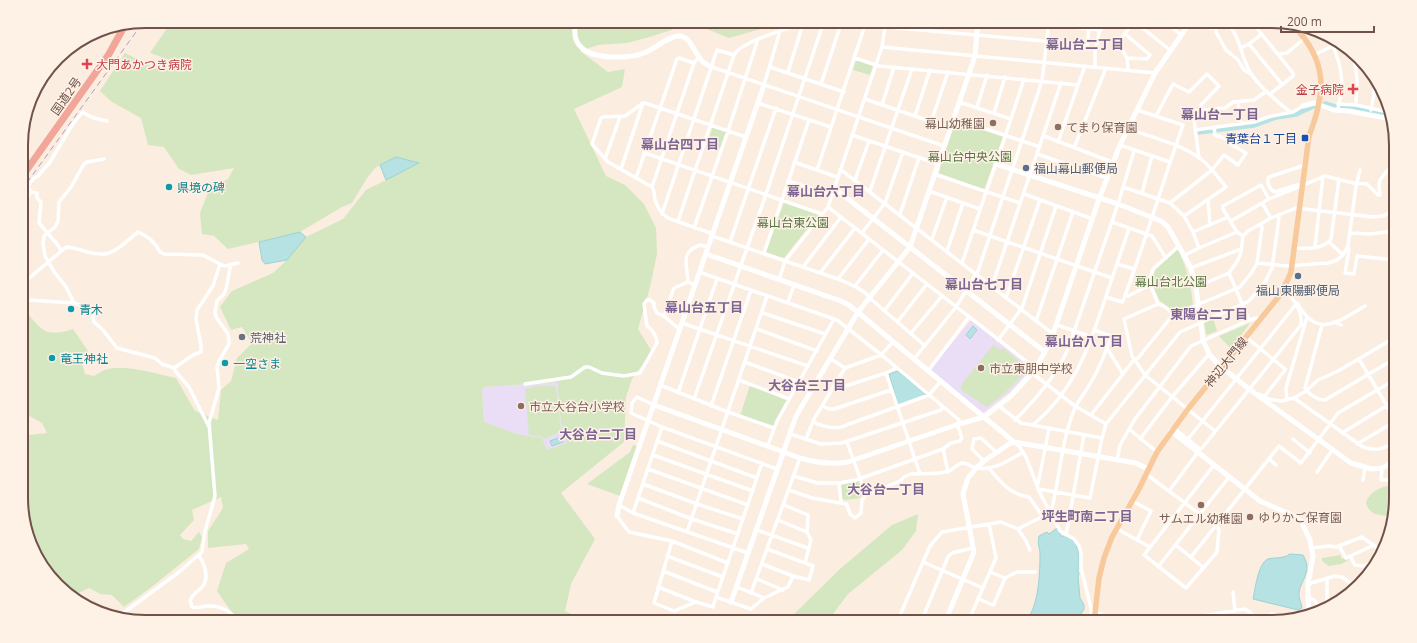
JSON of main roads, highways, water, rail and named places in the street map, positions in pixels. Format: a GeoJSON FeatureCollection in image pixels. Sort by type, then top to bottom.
{"type":"FeatureCollection","features":[{"type":"Feature","properties":{"kind":"highway","name":"国道2号"},"geometry":{"type":"LineString","coordinates":[[28,168],[109,54],[122,30]]}},
{"type":"Feature","properties":{"kind":"highway","name":"国道2号"},"geometry":{"type":"LineString","coordinates":[[28,161],[106,52],[118,31]]}},
{"type":"Feature","properties":{"kind":"main road","name":"神辺大門線"},"geometry":{"type":"LineString","coordinates":[[1095,615],[1099,578],[1104,558],[1116,529],[1157,452],[1188,409],[1284,288],[1292,266],[1309,136],[1316,117],[1321,90],[1320,73],[1314,55],[1305,38],[1299,31]]}},
{"type":"Feature","properties":{"kind":"water"},"geometry":{"type":"Polygon","coordinates":[[[396,157],[419,163],[386,180],[380,165],[396,157]]]}},
{"type":"Feature","properties":{"kind":"water"},"geometry":{"type":"Polygon","coordinates":[[[300,232],[306,237],[287,260],[265,264],[262,260],[259,242],[300,232]]]}},
{"type":"Feature","properties":{"kind":"water"},"geometry":{"type":"Polygon","coordinates":[[[973,326],[977,330],[970,339],[966,335],[973,326]]]}},
{"type":"Feature","properties":{"kind":"water"},"geometry":{"type":"Polygon","coordinates":[[[898,371],[927,395],[898,405],[889,374],[898,371]]]}},
{"type":"Feature","properties":{"kind":"water"},"geometry":{"type":"Polygon","coordinates":[[[561,437],[563,442],[552,446],[550,441],[561,437]]]}},
{"type":"Feature","properties":{"kind":"water"},"geometry":{"type":"Polygon","coordinates":[[[1057,528],[1061,536],[1072,539],[1077,547],[1079,569],[1077,570],[1079,573],[1080,598],[1084,605],[1084,609],[1080,615],[1029,615],[1034,606],[1038,588],[1040,569],[1039,536],[1047,532],[1049,534],[1057,528]]]}},
{"type":"Feature","properties":{"kind":"water"},"geometry":{"type":"Polygon","coordinates":[[[1290,554],[1303,555],[1306,561],[1307,567],[1305,577],[1299,591],[1299,598],[1302,608],[1298,610],[1253,599],[1259,571],[1265,561],[1290,554]]]}},
{"type":"Feature","properties":{"kind":"waterway"},"geometry":{"type":"LineString","coordinates":[[1325,104],[1385,115]]}},
{"type":"Feature","properties":{"kind":"waterway"},"geometry":{"type":"LineString","coordinates":[[1198,132],[1254,125],[1276,117],[1296,114],[1313,106]]}},
{"type":"Feature","properties":{"kind":"railway"},"geometry":{"type":"LineString","coordinates":[[28,181],[139,28]]}},
{"type":"Feature","properties":{"kind":"place","name":"大門あかつき病院"},"geometry":{"type":"Point","coordinates":[87,64]}},
{"type":"Feature","properties":{"kind":"place","name":"金子病院"},"geometry":{"type":"Point","coordinates":[1353,89]}},
{"type":"Feature","properties":{"kind":"place","name":"幕山幼稚園"},"geometry":{"type":"Point","coordinates":[993,123]}},
{"type":"Feature","properties":{"kind":"place","name":"てまり保育園"},"geometry":{"type":"Point","coordinates":[1058,127]}},
{"type":"Feature","properties":{"kind":"place","name":"青葉台１丁目"},"geometry":{"type":"Point","coordinates":[1305,138]}},
{"type":"Feature","properties":{"kind":"place","name":"福山幕山郵便局"},"geometry":{"type":"Point","coordinates":[1026,168]}},
{"type":"Feature","properties":{"kind":"place","name":"県境の碑"},"geometry":{"type":"Point","coordinates":[169,187]}},
{"type":"Feature","properties":{"kind":"place","name":"福山東陽郵便局"},"geometry":{"type":"Point","coordinates":[1298,276]}},
{"type":"Feature","properties":{"kind":"place","name":"青木"},"geometry":{"type":"Point","coordinates":[71,309]}},
{"type":"Feature","properties":{"kind":"place","name":"荒神社"},"geometry":{"type":"Point","coordinates":[242,337]}},
{"type":"Feature","properties":{"kind":"place","name":"竜王神社"},"geometry":{"type":"Point","coordinates":[52,358]}},
{"type":"Feature","properties":{"kind":"place","name":"一空さま"},"geometry":{"type":"Point","coordinates":[225,363]}},
{"type":"Feature","properties":{"kind":"place","name":"市立東朋中学校"},"geometry":{"type":"Point","coordinates":[981,368]}},
{"type":"Feature","properties":{"kind":"place","name":"市立大谷台小学校"},"geometry":{"type":"Point","coordinates":[521,406]}},
{"type":"Feature","properties":{"kind":"place","name":"サムエル幼稚園"},"geometry":{"type":"Point","coordinates":[1201,505]}},
{"type":"Feature","properties":{"kind":"place","name":"ゆりかご保育園"},"geometry":{"type":"Point","coordinates":[1250,517]}},
{"type":"Feature","properties":{"kind":"district","name":"幕山台二丁目"},"geometry":{"type":"Point","coordinates":[1085,44]}},
{"type":"Feature","properties":{"kind":"district","name":"幕山台一丁目"},"geometry":{"type":"Point","coordinates":[1220,114]}},
{"type":"Feature","properties":{"kind":"district","name":"幕山台四丁目"},"geometry":{"type":"Point","coordinates":[680,144]}},
{"type":"Feature","properties":{"kind":"district","name":"幕山台六丁目"},"geometry":{"type":"Point","coordinates":[826,191]}},
{"type":"Feature","properties":{"kind":"district","name":"幕山台七丁目"},"geometry":{"type":"Point","coordinates":[984,284]}},
{"type":"Feature","properties":{"kind":"district","name":"幕山台五丁目"},"geometry":{"type":"Point","coordinates":[704,307]}},
{"type":"Feature","properties":{"kind":"district","name":"東陽台二丁目"},"geometry":{"type":"Point","coordinates":[1209,314]}},
{"type":"Feature","properties":{"kind":"district","name":"幕山台八丁目"},"geometry":{"type":"Point","coordinates":[1084,341]}},
{"type":"Feature","properties":{"kind":"district","name":"大谷台三丁目"},"geometry":{"type":"Point","coordinates":[807,385]}},
{"type":"Feature","properties":{"kind":"district","name":"大谷台二丁目"},"geometry":{"type":"Point","coordinates":[598,434]}},
{"type":"Feature","properties":{"kind":"district","name":"大谷台一丁目"},"geometry":{"type":"Point","coordinates":[886,489]}},
{"type":"Feature","properties":{"kind":"district","name":"坪生町南二丁目"},"geometry":{"type":"Point","coordinates":[1087,516]}},
{"type":"Feature","properties":{"kind":"park label","name":"幕山台中央公園"},"geometry":{"type":"Point","coordinates":[970,156]}},
{"type":"Feature","properties":{"kind":"park label","name":"幕山台東公園"},"geometry":{"type":"Point","coordinates":[793,222]}},
{"type":"Feature","properties":{"kind":"park label","name":"幕山台北公園"},"geometry":{"type":"Point","coordinates":[1171,281]}}]}
